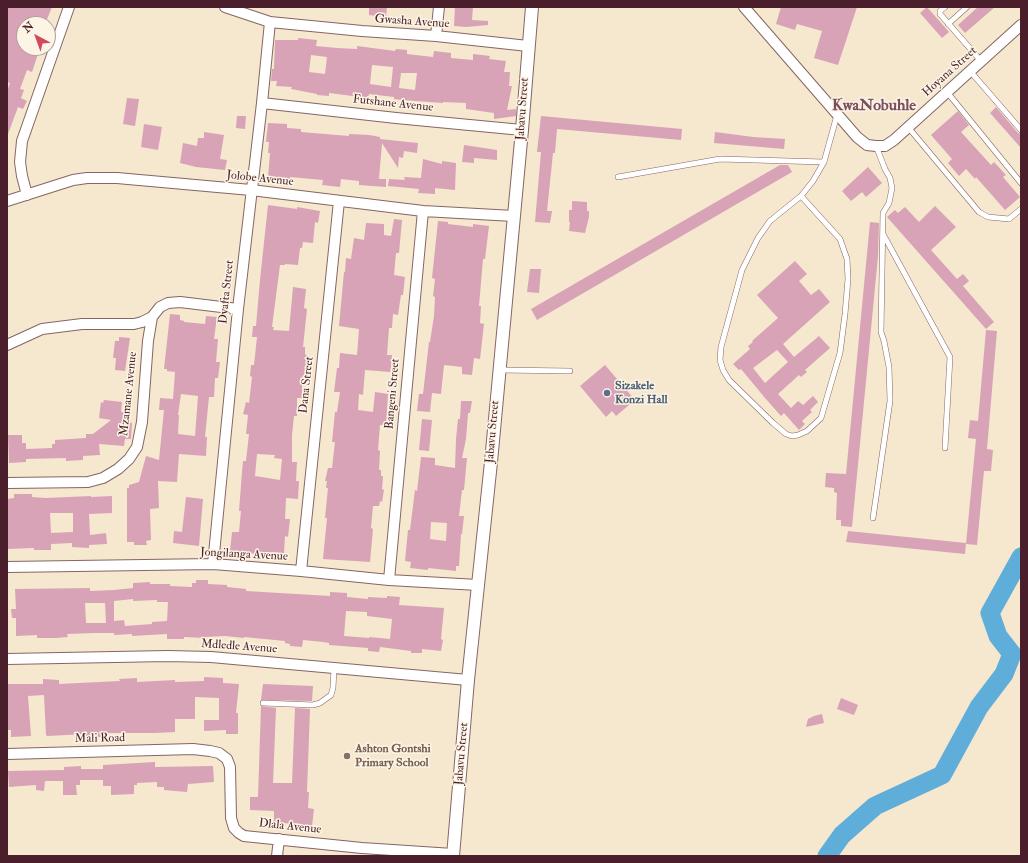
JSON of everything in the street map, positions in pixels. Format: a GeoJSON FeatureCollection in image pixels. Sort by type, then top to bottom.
{"type":"FeatureCollection","features":[{"type":"Feature","properties":{"kind":"street"},"geometry":{"type":"LineString","coordinates":[[28,195],[22,176],[20,162],[22,140],[69,7]]}},
{"type":"Feature","properties":{"kind":"street","name":"Gwasha Avenue"},"geometry":{"type":"LineString","coordinates":[[225,7],[270,22],[362,31],[436,36],[528,46]]}},
{"type":"Feature","properties":{"kind":"street"},"geometry":{"type":"LineString","coordinates":[[436,36],[439,7]]}},
{"type":"Feature","properties":{"kind":"street","name":"Jabavu Street"},"geometry":{"type":"LineString","coordinates":[[453,855],[468,680],[514,216],[532,7]]}},
{"type":"Feature","properties":{"kind":"street"},"geometry":{"type":"LineString","coordinates":[[744,7],[857,137],[867,144],[876,146]]}},
{"type":"Feature","properties":{"kind":"street","name":"Dyafta Street"},"geometry":{"type":"LineString","coordinates":[[213,564],[238,309],[270,22]]}},
{"type":"Feature","properties":{"kind":"street","name":"Hoyana Street"},"geometry":{"type":"LineString","coordinates":[[876,146],[885,146],[894,140],[1021,25]]}},
{"type":"Feature","properties":{"kind":"street","name":"Futshane Avenue"},"geometry":{"type":"LineString","coordinates":[[262,103],[522,130]]}},
{"type":"Feature","properties":{"kind":"street","name":"Jolobe Avenue"},"geometry":{"type":"LineString","coordinates":[[7,201],[72,180],[100,177],[251,190],[423,211],[514,216]]}},
{"type":"Feature","properties":{"kind":"street","name":"Dana Street"},"geometry":{"type":"LineString","coordinates":[[301,571],[339,201]]}},
{"type":"Feature","properties":{"kind":"street","name":"Bangeni Street"},"geometry":{"type":"LineString","coordinates":[[389,580],[423,211]]}},
{"type":"Feature","properties":{"kind":"street"},"geometry":{"type":"LineString","coordinates":[[7,345],[42,329],[82,324],[134,324],[142,322],[152,317],[160,307],[168,303],[180,302],[238,309]]}},
{"type":"Feature","properties":{"kind":"street","name":"Mzamane Avenue"},"geometry":{"type":"LineString","coordinates":[[7,483],[88,482],[103,478],[118,469],[129,459],[137,447],[142,422],[148,341],[152,317]]}},
{"type":"Feature","properties":{"kind":"street","name":"Jongilanga Avenue"},"geometry":{"type":"LineString","coordinates":[[7,567],[213,564],[389,580],[478,585]]}},
{"type":"Feature","properties":{"kind":"street","name":"Mdledle Avenue"},"geometry":{"type":"LineString","coordinates":[[7,659],[197,657],[468,680]]}},
{"type":"Feature","properties":{"kind":"street","name":"Dlala Avenue"},"geometry":{"type":"LineString","coordinates":[[193,749],[219,753],[227,759],[230,767],[231,818],[234,828],[244,836],[279,839],[362,852],[453,855]]}},
{"type":"Feature","properties":{"kind":"street","name":"Mali Road"},"geometry":{"type":"LineString","coordinates":[[7,754],[193,749]]}},
{"type":"Feature","properties":{"kind":"street"},"geometry":{"type":"LineString","coordinates":[[277,856],[279,839]]}},
{"type":"Feature","properties":{"kind":"lane"},"geometry":{"type":"LineString","coordinates":[[945,7],[939,13],[981,61]]}},
{"type":"Feature","properties":{"kind":"lane"},"geometry":{"type":"LineString","coordinates":[[948,24],[967,7]]}},
{"type":"Feature","properties":{"kind":"lane"},"geometry":{"type":"LineString","coordinates":[[970,72],[1021,130]]}},
{"type":"Feature","properties":{"kind":"lane"},"geometry":{"type":"LineString","coordinates":[[947,92],[1021,183]]}},
{"type":"Feature","properties":{"kind":"lane"},"geometry":{"type":"LineString","coordinates":[[801,196],[840,239],[847,259],[848,279],[840,353],[821,418],[807,432],[798,436],[792,436],[786,434],[773,423],[730,380],[723,370],[720,360],[721,347],[742,270],[758,238],[770,221],[801,196],[813,181],[824,162],[837,113]]}},
{"type":"Feature","properties":{"kind":"lane"},"geometry":{"type":"LineString","coordinates":[[908,127],[979,212],[988,217],[1009,219],[1021,209]]}},
{"type":"Feature","properties":{"kind":"lane"},"geometry":{"type":"LineString","coordinates":[[873,518],[890,401],[889,367],[881,332],[883,213],[889,202],[892,188],[890,178],[876,146]]}},
{"type":"Feature","properties":{"kind":"lane"},"geometry":{"type":"LineString","coordinates":[[618,177],[720,159],[824,162]]}},
{"type":"Feature","properties":{"kind":"lane"},"geometry":{"type":"LineString","coordinates":[[883,233],[950,357],[946,448]]}},
{"type":"Feature","properties":{"kind":"lane"},"geometry":{"type":"LineString","coordinates":[[499,370],[570,371]]}},
{"type":"Feature","properties":{"kind":"lane"},"geometry":{"type":"LineString","coordinates":[[263,703],[313,705],[320,703],[331,694],[333,688],[334,668]]}},
{"type":"Feature","properties":{"kind":"building"},"geometry":{"type":"Polygon","coordinates":[[[7,7],[52,7],[48,16],[16,16],[16,56],[37,56],[32,72],[27,70],[20,89],[24,90],[21,98],[27,101],[23,109],[18,107],[8,134],[7,91],[10,83],[7,82],[7,7]]]}},
{"type":"Feature","properties":{"kind":"building"},"geometry":{"type":"Polygon","coordinates":[[[369,7],[387,7],[386,17],[369,15],[369,7]]]}},
{"type":"Feature","properties":{"kind":"building"},"geometry":{"type":"Polygon","coordinates":[[[455,7],[473,7],[472,20],[488,21],[488,25],[466,27],[454,26],[455,7]]]}},
{"type":"Feature","properties":{"kind":"building"},"geometry":{"type":"Polygon","coordinates":[[[781,7],[857,7],[838,65],[814,58],[822,31],[797,24],[795,30],[776,24],[781,7]]]}},
{"type":"Feature","properties":{"kind":"building"},"geometry":{"type":"Polygon","coordinates":[[[927,7],[949,32],[942,38],[920,13],[927,7]]]}},
{"type":"Feature","properties":{"kind":"building"},"geometry":{"type":"Polygon","coordinates":[[[978,7],[995,7],[965,33],[958,25],[978,7]]]}},
{"type":"Feature","properties":{"kind":"building"},"geometry":{"type":"Polygon","coordinates":[[[298,38],[317,40],[316,46],[357,49],[357,46],[395,51],[396,49],[407,50],[407,54],[433,57],[434,51],[451,53],[451,58],[473,60],[473,54],[490,56],[489,59],[506,61],[504,72],[510,72],[509,86],[512,86],[507,110],[516,109],[516,116],[494,119],[494,113],[466,109],[466,103],[402,100],[394,99],[394,97],[369,94],[368,98],[329,93],[329,96],[317,95],[291,89],[292,87],[276,86],[277,81],[271,81],[272,69],[274,69],[275,40],[298,40],[298,38]],[[311,55],[309,72],[325,74],[327,57],[311,55]],[[372,65],[370,84],[391,87],[393,67],[372,65]],[[401,73],[399,88],[415,90],[417,73],[401,73]]]}},
{"type":"Feature","properties":{"kind":"building"},"geometry":{"type":"Polygon","coordinates":[[[127,98],[139,99],[135,126],[123,124],[127,98]]]}},
{"type":"Feature","properties":{"kind":"building"},"geometry":{"type":"Polygon","coordinates":[[[996,107],[1018,133],[1021,134],[1021,148],[990,113],[996,107]]]}},
{"type":"Feature","properties":{"kind":"building"},"geometry":{"type":"Polygon","coordinates":[[[958,111],[969,125],[961,132],[991,165],[994,162],[1006,175],[1003,177],[1020,197],[1005,210],[976,177],[975,179],[966,169],[959,176],[948,163],[952,159],[931,135],[958,111]]]}},
{"type":"Feature","properties":{"kind":"building"},"geometry":{"type":"Polygon","coordinates":[[[237,116],[246,116],[245,129],[236,128],[237,116]]]}},
{"type":"Feature","properties":{"kind":"building"},"geometry":{"type":"Polygon","coordinates":[[[541,116],[682,129],[681,140],[557,129],[547,211],[552,211],[550,223],[535,222],[541,152],[537,152],[541,116]]]}},
{"type":"Feature","properties":{"kind":"building"},"geometry":{"type":"Polygon","coordinates":[[[268,123],[287,124],[287,128],[301,129],[301,132],[349,136],[349,134],[369,135],[380,137],[380,139],[418,143],[417,153],[404,151],[403,158],[399,157],[398,168],[382,143],[379,179],[386,179],[386,187],[359,185],[359,181],[341,179],[340,187],[322,185],[323,180],[290,177],[290,180],[268,178],[270,153],[268,153],[269,142],[266,142],[268,123]]]}},
{"type":"Feature","properties":{"kind":"building"},"geometry":{"type":"Polygon","coordinates":[[[144,124],[162,127],[158,150],[141,147],[144,124]]]}},
{"type":"Feature","properties":{"kind":"building"},"geometry":{"type":"Polygon","coordinates":[[[204,132],[224,135],[220,159],[227,160],[225,170],[196,167],[180,163],[183,143],[197,146],[198,138],[204,138],[204,132]]]}},
{"type":"Feature","properties":{"kind":"building"},"geometry":{"type":"Polygon","coordinates":[[[715,132],[785,139],[784,149],[714,143],[715,132]]]}},
{"type":"Feature","properties":{"kind":"building"},"geometry":{"type":"Polygon","coordinates":[[[464,145],[497,150],[497,160],[474,158],[474,163],[462,162],[464,145]]]}},
{"type":"Feature","properties":{"kind":"building"},"geometry":{"type":"Polygon","coordinates":[[[423,159],[442,164],[442,161],[456,163],[455,190],[435,188],[435,194],[418,193],[419,189],[388,186],[389,179],[405,180],[404,177],[421,178],[423,159]]]}},
{"type":"Feature","properties":{"kind":"building"},"geometry":{"type":"Polygon","coordinates":[[[780,165],[788,165],[792,172],[537,320],[531,309],[780,165]]]}},
{"type":"Feature","properties":{"kind":"building"},"geometry":{"type":"Polygon","coordinates":[[[868,167],[882,183],[866,197],[862,192],[851,201],[842,191],[868,167]]]}},
{"type":"Feature","properties":{"kind":"building"},"geometry":{"type":"Polygon","coordinates":[[[572,201],[587,202],[589,217],[585,233],[569,231],[569,210],[572,210],[572,201]]]}},
{"type":"Feature","properties":{"kind":"building"},"geometry":{"type":"Polygon","coordinates":[[[268,205],[297,209],[297,207],[320,211],[318,223],[315,222],[313,243],[303,242],[302,248],[300,248],[298,265],[280,265],[272,327],[274,327],[273,330],[289,331],[293,287],[306,289],[304,308],[307,309],[303,347],[305,347],[305,354],[311,359],[309,383],[302,383],[302,398],[297,398],[297,416],[294,416],[292,435],[292,462],[297,462],[296,481],[299,481],[298,499],[286,498],[285,519],[290,519],[288,537],[285,536],[284,553],[267,552],[267,555],[230,551],[232,532],[239,532],[243,461],[246,461],[249,434],[246,434],[248,415],[243,414],[246,402],[249,403],[252,377],[250,376],[251,365],[254,365],[257,337],[252,337],[253,326],[256,326],[268,205]],[[257,454],[255,476],[280,480],[282,459],[274,458],[275,455],[257,454]]]}},
{"type":"Feature","properties":{"kind":"building"},"geometry":{"type":"Polygon","coordinates":[[[935,206],[956,227],[931,250],[957,279],[963,274],[969,281],[963,286],[994,322],[986,329],[887,217],[895,210],[898,213],[905,207],[919,222],[935,206]]]}},
{"type":"Feature","properties":{"kind":"building"},"geometry":{"type":"Polygon","coordinates":[[[394,219],[402,220],[399,253],[396,253],[394,275],[405,277],[403,295],[401,295],[398,315],[393,314],[392,328],[389,328],[387,355],[392,355],[390,372],[365,370],[363,395],[359,394],[358,410],[373,412],[375,392],[388,394],[386,425],[380,425],[378,450],[380,451],[379,470],[381,470],[381,476],[383,476],[382,489],[384,490],[382,502],[380,501],[379,506],[373,506],[371,528],[373,529],[370,562],[323,559],[328,488],[326,488],[327,481],[325,481],[328,468],[332,468],[335,442],[332,442],[335,412],[337,412],[340,392],[334,392],[337,368],[339,368],[340,353],[357,355],[359,329],[339,326],[346,258],[351,259],[354,238],[364,240],[366,223],[384,224],[384,235],[391,236],[394,219]]]}},
{"type":"Feature","properties":{"kind":"building"},"geometry":{"type":"Polygon","coordinates":[[[438,221],[448,222],[448,224],[473,227],[473,224],[489,226],[485,259],[483,259],[479,306],[481,306],[480,323],[484,324],[480,359],[474,358],[472,375],[462,374],[462,367],[444,365],[441,394],[432,393],[430,412],[417,411],[419,394],[423,394],[429,342],[434,316],[435,297],[433,296],[435,279],[432,278],[438,221]]]}},
{"type":"Feature","properties":{"kind":"building"},"geometry":{"type":"Polygon","coordinates":[[[870,222],[879,223],[878,256],[852,527],[841,526],[841,520],[836,520],[837,493],[834,492],[834,488],[825,487],[826,473],[846,474],[870,222]]]}},
{"type":"Feature","properties":{"kind":"building"},"geometry":{"type":"Polygon","coordinates":[[[795,261],[807,274],[799,281],[811,295],[819,289],[830,302],[783,344],[794,357],[819,336],[830,348],[805,370],[807,372],[801,377],[799,375],[778,394],[791,408],[798,401],[803,405],[813,396],[818,402],[810,410],[812,412],[802,421],[805,424],[799,430],[784,413],[781,416],[741,369],[739,370],[733,364],[750,349],[748,346],[753,342],[752,341],[778,318],[757,295],[795,261]],[[777,350],[753,368],[765,383],[788,362],[777,350]]]}},
{"type":"Feature","properties":{"kind":"building"},"geometry":{"type":"Polygon","coordinates":[[[530,269],[541,269],[539,293],[527,292],[530,269]]]}},
{"type":"Feature","properties":{"kind":"building"},"geometry":{"type":"Polygon","coordinates":[[[170,314],[180,315],[180,320],[184,322],[205,324],[206,316],[217,317],[214,339],[218,339],[216,362],[220,362],[218,378],[215,378],[214,397],[209,397],[205,437],[207,437],[206,456],[179,454],[177,482],[158,481],[159,508],[150,509],[151,540],[146,541],[147,545],[134,545],[134,542],[127,542],[127,488],[129,488],[129,485],[139,482],[146,456],[159,460],[164,410],[159,410],[160,398],[173,399],[175,372],[164,369],[170,314]],[[181,394],[178,415],[178,434],[195,436],[198,396],[181,394]]]}},
{"type":"Feature","properties":{"kind":"building"},"geometry":{"type":"Polygon","coordinates":[[[986,330],[997,331],[987,449],[993,450],[991,471],[984,471],[977,545],[966,544],[976,439],[968,438],[970,420],[978,421],[986,330]]]}},
{"type":"Feature","properties":{"kind":"building"},"geometry":{"type":"Polygon","coordinates":[[[119,337],[130,338],[125,371],[115,370],[116,358],[113,358],[115,341],[119,341],[119,337]]]}},
{"type":"Feature","properties":{"kind":"building","name":"Sizakele Konzi Hall"},"geometry":{"type":"Polygon","coordinates":[[[605,365],[635,400],[616,416],[612,411],[606,417],[580,386],[605,365]]]}},
{"type":"Feature","properties":{"kind":"building"},"geometry":{"type":"Polygon","coordinates":[[[104,400],[122,402],[121,412],[126,412],[126,415],[128,415],[128,422],[132,423],[131,439],[125,439],[124,446],[99,444],[100,455],[83,456],[83,460],[66,461],[66,458],[26,459],[26,462],[9,463],[8,435],[22,435],[22,443],[26,443],[26,449],[52,448],[52,444],[55,444],[55,440],[86,438],[86,434],[93,434],[111,420],[99,418],[101,402],[103,403],[104,400]]]}},
{"type":"Feature","properties":{"kind":"building"},"geometry":{"type":"Polygon","coordinates":[[[461,401],[472,401],[470,413],[468,413],[466,439],[462,458],[467,458],[464,490],[462,490],[459,516],[464,516],[459,566],[456,566],[456,571],[410,568],[411,562],[405,561],[408,530],[410,530],[415,490],[417,491],[421,457],[435,458],[435,465],[455,468],[458,419],[460,419],[461,401]],[[431,522],[430,539],[446,541],[447,523],[431,522]]]}},
{"type":"Feature","properties":{"kind":"building"},"geometry":{"type":"Polygon","coordinates":[[[422,419],[432,420],[429,451],[419,450],[422,419]]]}},
{"type":"Feature","properties":{"kind":"building"},"geometry":{"type":"Polygon","coordinates":[[[14,494],[32,494],[32,497],[46,498],[112,496],[112,513],[89,514],[90,535],[106,533],[107,544],[89,545],[89,548],[72,547],[72,543],[51,544],[51,550],[34,550],[34,548],[7,549],[7,499],[14,498],[14,494]],[[50,513],[51,533],[73,532],[73,513],[50,513]]]}},
{"type":"Feature","properties":{"kind":"building"},"geometry":{"type":"Polygon","coordinates":[[[186,497],[203,499],[199,546],[173,543],[174,531],[182,532],[186,497]]]}},
{"type":"Feature","properties":{"kind":"building"},"geometry":{"type":"Polygon","coordinates":[[[848,531],[966,543],[965,554],[846,542],[848,531]]]}},
{"type":"Feature","properties":{"kind":"building"},"geometry":{"type":"Polygon","coordinates":[[[196,580],[208,580],[208,584],[227,585],[227,587],[246,589],[246,591],[330,596],[330,592],[347,593],[347,597],[368,599],[368,597],[400,597],[399,605],[444,608],[441,639],[443,640],[441,651],[422,649],[422,653],[411,653],[411,651],[380,647],[379,652],[368,651],[368,648],[329,645],[329,643],[303,640],[302,647],[290,646],[290,644],[285,643],[285,641],[225,636],[167,639],[167,634],[132,636],[132,634],[114,635],[114,633],[93,633],[67,634],[68,637],[56,638],[37,638],[37,635],[16,636],[16,618],[12,618],[11,609],[16,609],[15,589],[90,588],[90,591],[133,588],[133,583],[150,582],[150,584],[170,584],[170,586],[192,587],[192,583],[196,583],[196,580]],[[133,599],[114,601],[114,621],[124,620],[125,626],[152,624],[152,622],[167,621],[168,602],[157,602],[157,600],[133,601],[133,599]],[[85,603],[86,623],[106,623],[105,603],[85,603]],[[346,611],[344,636],[390,639],[392,619],[367,616],[367,612],[346,611]]]}},
{"type":"Feature","properties":{"kind":"building"},"geometry":{"type":"Polygon","coordinates":[[[204,677],[223,678],[223,683],[239,684],[236,713],[238,713],[238,734],[226,734],[226,730],[204,731],[204,720],[219,720],[219,698],[195,697],[195,719],[175,719],[175,732],[102,733],[102,737],[86,737],[86,734],[47,736],[44,695],[28,696],[31,736],[11,737],[11,730],[8,730],[8,684],[43,684],[43,679],[59,680],[59,684],[120,681],[119,679],[137,678],[137,682],[175,680],[175,682],[204,681],[204,677]]]}},
{"type":"Feature","properties":{"kind":"building"},"geometry":{"type":"Polygon","coordinates":[[[263,684],[313,686],[312,701],[261,700],[263,684]]]}},
{"type":"Feature","properties":{"kind":"building"},"geometry":{"type":"Polygon","coordinates":[[[841,698],[858,705],[854,715],[837,709],[841,698]]]}},
{"type":"Feature","properties":{"kind":"building"},"geometry":{"type":"Polygon","coordinates":[[[261,706],[276,708],[273,783],[292,783],[295,708],[310,709],[307,792],[309,792],[308,808],[314,809],[312,826],[274,822],[274,811],[250,810],[250,797],[258,797],[261,706]]]}},
{"type":"Feature","properties":{"kind":"building"},"geometry":{"type":"Polygon","coordinates":[[[822,714],[824,723],[806,727],[808,719],[822,714]]]}},
{"type":"Feature","properties":{"kind":"building"},"geometry":{"type":"Polygon","coordinates":[[[155,762],[155,767],[213,766],[214,782],[188,784],[187,792],[164,790],[164,787],[157,787],[157,782],[137,783],[137,785],[134,785],[134,794],[111,795],[111,786],[103,786],[103,780],[80,780],[80,785],[76,785],[77,795],[63,795],[63,781],[45,781],[44,791],[36,790],[36,785],[9,787],[8,771],[64,770],[64,767],[81,766],[81,769],[103,769],[103,765],[155,762]]]}},
{"type":"Feature","properties":{"kind":"waterway"},"geometry":{"type":"LineString","coordinates":[[827,856],[842,835],[875,806],[942,775],[979,707],[1004,674],[1012,654],[998,636],[990,613],[1021,557]]}},
{"type":"Feature","properties":{"kind":"place","name":"Sizakele Konzi Hall"},"geometry":{"type":"Point","coordinates":[607,393]}},
{"type":"Feature","properties":{"kind":"place","name":"Ashton Gontshi Primary School"},"geometry":{"type":"Point","coordinates":[347,756]}},
{"type":"Feature","properties":{"kind":"district","name":"KwaNobuhle"},"geometry":{"type":"Point","coordinates":[874,107]}}]}
